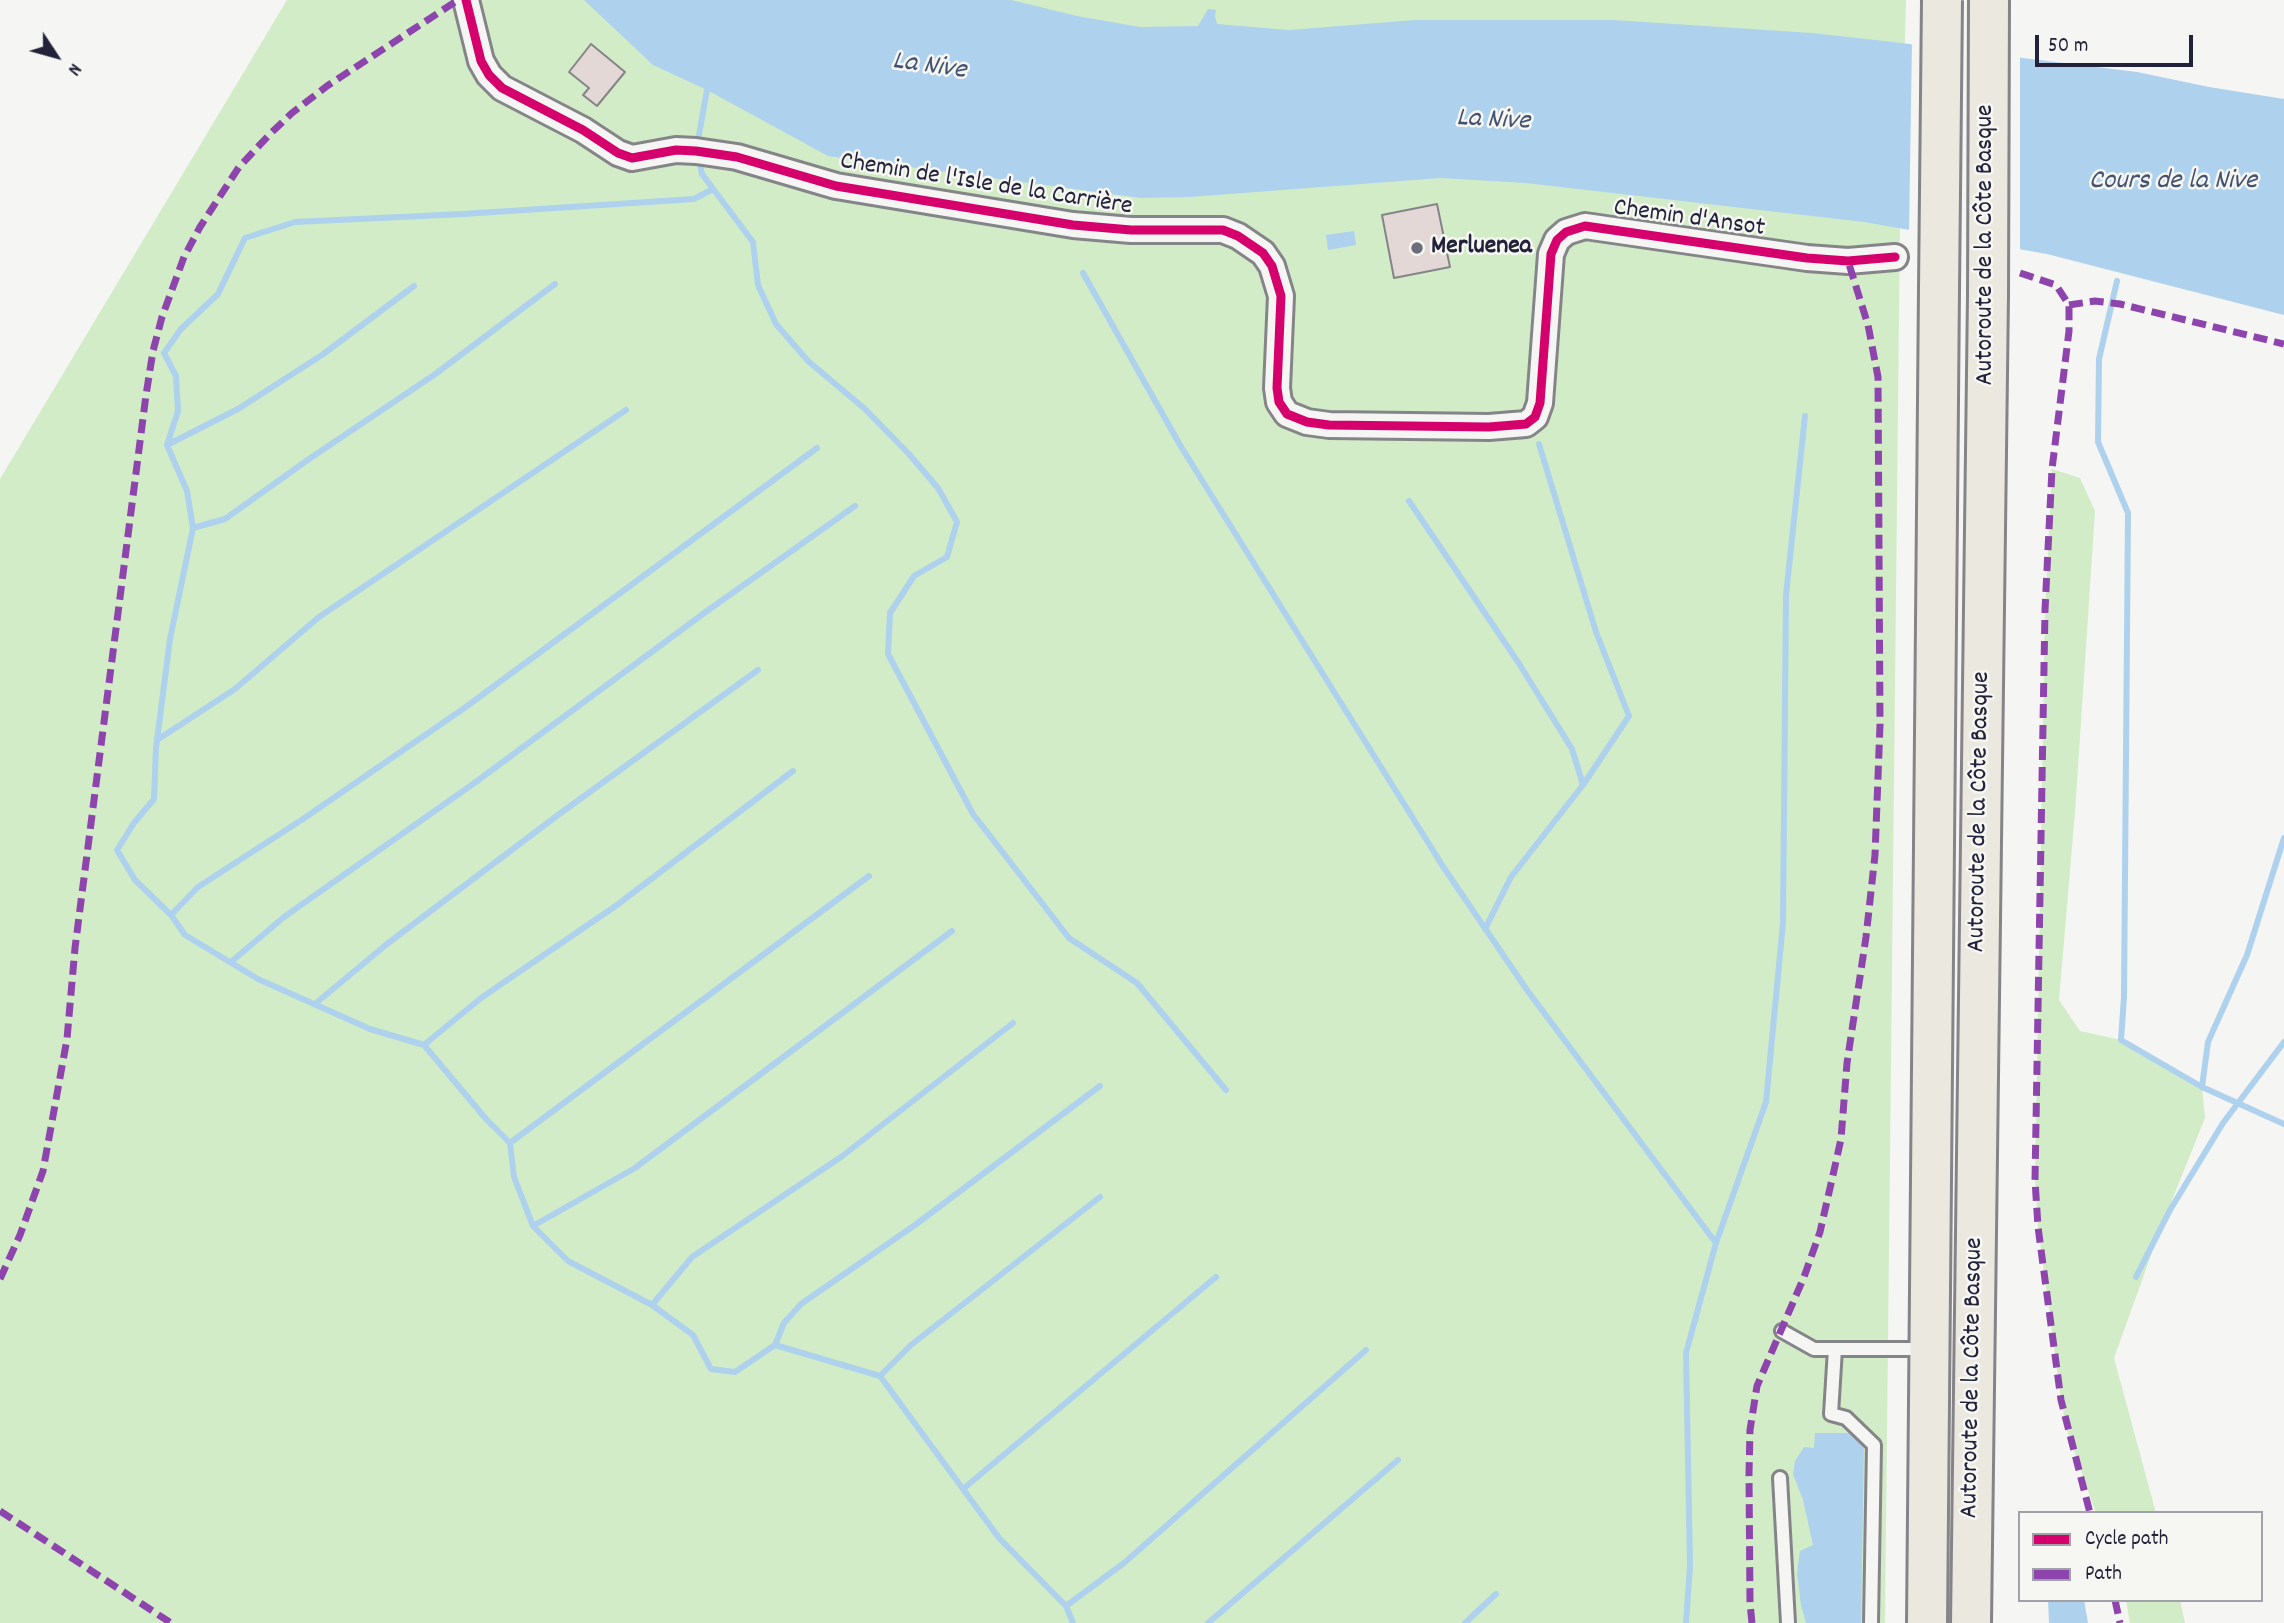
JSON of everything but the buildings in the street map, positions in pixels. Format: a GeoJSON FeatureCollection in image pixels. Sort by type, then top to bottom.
{"type":"FeatureCollection","features":[{"type":"Feature","properties":{"kind":"highway","name":"Autoroute de la Côte Basque"},"geometry":{"type":"LineString","coordinates":[[1927,1623],[1942,0]]}},
{"type":"Feature","properties":{"kind":"highway","name":"Autoroute de la Côte Basque"},"geometry":{"type":"LineString","coordinates":[[1971,1623],[1988,295],[1989,0]]}},
{"type":"Feature","properties":{"kind":"street","name":"Chemin de l'Isle de la Carrière"},"geometry":{"type":"LineString","coordinates":[[466,0],[481,61],[502,89],[583,130],[618,153],[632,158],[676,150],[737,157],[836,186],[1073,225],[1131,230],[1223,230],[1251,243],[1264,253],[1272,266],[1281,296],[1277,388],[1279,402],[1287,414],[1307,422],[1329,425],[1516,426]]}},
{"type":"Feature","properties":{"kind":"street","name":"Chemin d'Ansot"},"geometry":{"type":"LineString","coordinates":[[1516,426],[1527,424],[1535,417],[1540,403],[1551,254],[1557,240],[1566,232],[1585,226],[1807,258],[1848,261],[1895,257]]}},
{"type":"Feature","properties":{"kind":"lane"},"geometry":{"type":"LineString","coordinates":[[1782,1331],[1815,1349],[1930,1349]]}},
{"type":"Feature","properties":{"kind":"lane"},"geometry":{"type":"LineString","coordinates":[[1835,1349],[1831,1413],[1846,1418],[1874,1446],[1871,1623]]}},
{"type":"Feature","properties":{"kind":"lane"},"geometry":{"type":"LineString","coordinates":[[1780,1478],[1788,1623]]}},
{"type":"Feature","properties":{"kind":"green space"},"geometry":{"type":"Polygon","coordinates":[[[287,0],[1906,0],[1900,219],[1885,1623],[0,1623],[0,479],[287,0]]]}},
{"type":"Feature","properties":{"kind":"green space"},"geometry":{"type":"Polygon","coordinates":[[[2052,469],[2080,478],[2095,511],[2075,812],[2059,1000],[2080,1031],[2121,1040],[2202,1087],[2205,1118],[2162,1225],[2114,1358],[2155,1511],[2095,1511],[2067,1431],[2038,1227],[2035,1180],[2045,610],[2052,469]]]}},
{"type":"Feature","properties":{"kind":"green space"},"geometry":{"type":"Polygon","coordinates":[[[2126,1602],[2180,1602],[2185,1623],[2130,1623],[2126,1602]]]}},
{"type":"Feature","properties":{"kind":"water","name":"Cours de la Nive"},"geometry":{"type":"Polygon","coordinates":[[[584,0],[1011,0],[1077,16],[1140,27],[1198,26],[1208,9],[1216,10],[1217,24],[1289,30],[1415,20],[1613,20],[1812,33],[1893,42],[2137,72],[2284,99],[2284,315],[2047,254],[1864,222],[1526,183],[1441,178],[1190,197],[1141,198],[828,156],[707,90],[653,65],[584,0]]]}},
{"type":"Feature","properties":{"kind":"water"},"geometry":{"type":"Polygon","coordinates":[[[1354,231],[1356,245],[1328,250],[1326,235],[1354,231]]]}},
{"type":"Feature","properties":{"kind":"water"},"geometry":{"type":"Polygon","coordinates":[[[1815,1433],[1853,1433],[1864,1442],[1861,1623],[1806,1623],[1801,1605],[1797,1573],[1800,1551],[1813,1545],[1803,1500],[1793,1474],[1795,1461],[1804,1447],[1814,1448],[1815,1433]]]}},
{"type":"Feature","properties":{"kind":"water"},"geometry":{"type":"Polygon","coordinates":[[[2048,1602],[2084,1602],[2088,1623],[2049,1623],[2048,1602]]]}},
{"type":"Feature","properties":{"kind":"pier"},"geometry":{"type":"Polygon","coordinates":[[[1912,40],[2020,53],[2020,253],[1909,233],[1912,40]]]}},
{"type":"Feature","properties":{"kind":"waterway"},"geometry":{"type":"LineString","coordinates":[[697,146],[707,90]]}},
{"type":"Feature","properties":{"kind":"waterway"},"geometry":{"type":"LineString","coordinates":[[698,156],[702,174],[753,242],[758,285],[776,324],[808,361],[865,409],[908,453],[938,488],[957,522],[947,557],[914,576],[890,613],[888,654],[973,814],[1069,938],[1137,983],[1226,1090]]}},
{"type":"Feature","properties":{"kind":"waterway"},"geometry":{"type":"LineString","coordinates":[[713,189],[694,199],[295,222],[245,238],[218,294],[181,329],[164,353],[176,376],[178,411],[167,445],[187,491],[193,528],[170,639],[156,748],[154,799],[117,850],[135,880],[171,915],[185,935],[258,979],[370,1029],[424,1045],[486,1119],[510,1143],[514,1177],[533,1226],[568,1261],[652,1305],[693,1335],[711,1369],[735,1372],[775,1345],[880,1376],[999,1538],[1066,1606],[1073,1623]]}},
{"type":"Feature","properties":{"kind":"waterway"},"geometry":{"type":"LineString","coordinates":[[1083,273],[1180,445],[1444,868],[1527,990],[1716,1243]]}},
{"type":"Feature","properties":{"kind":"waterway"},"geometry":{"type":"LineString","coordinates":[[2117,281],[2099,359],[2098,442],[2128,513],[2124,997],[2121,1040],[2202,1087],[2284,1124]]}},
{"type":"Feature","properties":{"kind":"waterway"},"geometry":{"type":"LineString","coordinates":[[193,528],[225,519],[434,375],[555,284]]}},
{"type":"Feature","properties":{"kind":"waterway"},"geometry":{"type":"LineString","coordinates":[[167,445],[238,409],[322,355],[414,286]]}},
{"type":"Feature","properties":{"kind":"waterway"},"geometry":{"type":"LineString","coordinates":[[157,740],[235,689],[319,617],[626,410]]}},
{"type":"Feature","properties":{"kind":"waterway"},"geometry":{"type":"LineString","coordinates":[[1686,1623],[1690,1566],[1686,1353],[1716,1243],[1766,1102],[1783,923],[1786,595],[1805,416]]}},
{"type":"Feature","properties":{"kind":"waterway"},"geometry":{"type":"LineString","coordinates":[[1539,444],[1596,632],[1629,716],[1583,785]]}},
{"type":"Feature","properties":{"kind":"waterway"},"geometry":{"type":"LineString","coordinates":[[171,915],[198,887],[463,709],[817,448]]}},
{"type":"Feature","properties":{"kind":"waterway"},"geometry":{"type":"LineString","coordinates":[[1409,501],[1518,662],[1572,749],[1583,785],[1511,877],[1485,929]]}},
{"type":"Feature","properties":{"kind":"waterway"},"geometry":{"type":"LineString","coordinates":[[231,962],[284,917],[473,784],[707,611],[855,506]]}},
{"type":"Feature","properties":{"kind":"waterway"},"geometry":{"type":"LineString","coordinates":[[315,1004],[387,944],[558,815],[758,670]]}},
{"type":"Feature","properties":{"kind":"waterway"},"geometry":{"type":"LineString","coordinates":[[424,1045],[481,998],[617,905],[793,771]]}},
{"type":"Feature","properties":{"kind":"waterway"},"geometry":{"type":"LineString","coordinates":[[2202,1087],[2208,1042],[2247,955],[2284,838]]}},
{"type":"Feature","properties":{"kind":"waterway"},"geometry":{"type":"LineString","coordinates":[[510,1143],[869,876]]}},
{"type":"Feature","properties":{"kind":"waterway"},"geometry":{"type":"LineString","coordinates":[[533,1226],[635,1168],[952,931]]}},
{"type":"Feature","properties":{"kind":"waterway"},"geometry":{"type":"LineString","coordinates":[[652,1305],[692,1257],[841,1157],[1013,1023]]}},
{"type":"Feature","properties":{"kind":"waterway"},"geometry":{"type":"LineString","coordinates":[[2136,1277],[2170,1210],[2223,1123],[2284,1042]]}},
{"type":"Feature","properties":{"kind":"waterway"},"geometry":{"type":"LineString","coordinates":[[775,1345],[784,1323],[801,1304],[915,1225],[1100,1086]]}},
{"type":"Feature","properties":{"kind":"waterway"},"geometry":{"type":"LineString","coordinates":[[880,1376],[911,1345],[1100,1197]]}},
{"type":"Feature","properties":{"kind":"waterway"},"geometry":{"type":"LineString","coordinates":[[963,1489],[1216,1277]]}},
{"type":"Feature","properties":{"kind":"waterway"},"geometry":{"type":"LineString","coordinates":[[1066,1606],[1124,1563],[1366,1350]]}},
{"type":"Feature","properties":{"kind":"waterway"},"geometry":{"type":"LineString","coordinates":[[1208,1623],[1398,1460]]}},
{"type":"Feature","properties":{"kind":"waterway"},"geometry":{"type":"LineString","coordinates":[[1465,1623],[1496,1594]]}},
{"type":"Feature","properties":{"kind":"marked path"},"geometry":{"type":"LineString","coordinates":[[0,1279],[20,1235],[43,1171],[67,1039],[75,948],[146,395],[162,317],[184,257],[239,167],[292,113],[327,86],[458,0]]}},
{"type":"Feature","properties":{"kind":"marked path"},"geometry":{"type":"LineString","coordinates":[[1752,1623],[1749,1474],[1750,1430],[1757,1386],[1804,1277],[1820,1232],[1841,1139],[1847,1063],[1875,855],[1880,725],[1878,377],[1868,325],[1848,261]]}},
{"type":"Feature","properties":{"kind":"marked path"},"geometry":{"type":"LineString","coordinates":[[2020,273],[2056,285],[2069,305],[2069,331],[2052,469],[2045,610],[2035,1180],[2038,1227],[2061,1400],[2089,1511]]}},
{"type":"Feature","properties":{"kind":"marked path"},"geometry":{"type":"LineString","coordinates":[[2069,305],[2095,301],[2120,304],[2284,344]]}},
{"type":"Feature","properties":{"kind":"marked path"},"geometry":{"type":"LineString","coordinates":[[0,1511],[171,1623]]}},
{"type":"Feature","properties":{"kind":"marked path"},"geometry":{"type":"LineString","coordinates":[[2115,1602],[2120,1623]]}},
{"type":"Feature","properties":{"kind":"cycle path"},"geometry":{"type":"LineString","coordinates":[[466,0],[481,61],[489,75],[502,88],[583,130],[618,153],[632,158],[676,150],[696,151],[737,157],[836,186],[1073,225],[1131,230],[1223,230],[1238,236],[1263,253],[1272,266],[1281,296],[1277,388],[1279,402],[1287,414],[1307,422],[1329,425],[1489,427],[1526,424],[1535,417],[1540,403],[1551,254],[1557,240],[1566,232],[1585,226],[1807,258],[1848,261],[1895,257]]}},
{"type":"Feature","properties":{"kind":"place","name":"Merluenea"},"geometry":{"type":"Point","coordinates":[1417,248]}},
{"type":"Feature","properties":{"kind":"water label","name":"La Nive"},"geometry":{"type":"Point","coordinates":[929,68]}},
{"type":"Feature","properties":{"kind":"water label","name":"La Nive"},"geometry":{"type":"Point","coordinates":[1493,122]}}]}
